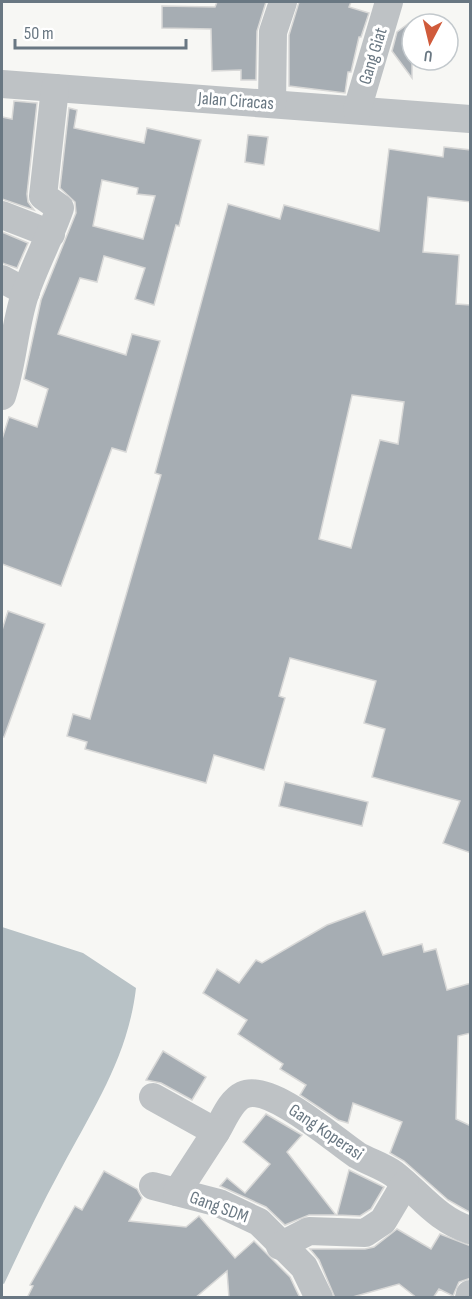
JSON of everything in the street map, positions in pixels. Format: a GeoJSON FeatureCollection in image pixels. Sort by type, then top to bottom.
{"type":"FeatureCollection","features":[{"type":"Feature","properties":{"kind":"street"},"geometry":{"type":"LineString","coordinates":[[272,104],[273,32],[284,2]]}},
{"type":"Feature","properties":{"kind":"street","name":"Gang Giat"},"geometry":{"type":"LineString","coordinates":[[357,110],[389,2]]}},
{"type":"Feature","properties":{"kind":"street","name":"Jalan Ciracas"},"geometry":{"type":"LineString","coordinates":[[2,84],[471,119]]}},
{"type":"Feature","properties":{"kind":"street"},"geometry":{"type":"LineString","coordinates":[[2,396],[9,374],[7,335],[14,285],[51,234],[60,208],[43,195],[56,88]]}},
{"type":"Feature","properties":{"kind":"street"},"geometry":{"type":"LineString","coordinates":[[2,215],[51,234]]}},
{"type":"Feature","properties":{"kind":"street","name":"Gang Koperasi"},"geometry":{"type":"LineString","coordinates":[[165,1189],[216,1132],[236,1100],[244,1095],[263,1095],[294,1109],[360,1157],[391,1172],[442,1218],[471,1230]]}},
{"type":"Feature","properties":{"kind":"street"},"geometry":{"type":"LineString","coordinates":[[153,1097],[216,1132]]}},
{"type":"Feature","properties":{"kind":"street"},"geometry":{"type":"LineString","coordinates":[[280,1246],[309,1231],[365,1233],[383,1221],[405,1184]]}},
{"type":"Feature","properties":{"kind":"street","name":"Gang SDM"},"geometry":{"type":"LineString","coordinates":[[165,1189],[241,1212],[259,1222],[280,1246],[304,1267],[319,1298]]}},
{"type":"Feature","properties":{"kind":"shaded area"},"geometry":{"type":"Polygon","coordinates":[[[2,927],[83,953],[136,988],[125,1037],[108,1082],[46,1198],[4,1284],[2,1283],[2,927]]]}},
{"type":"Feature","properties":{"kind":"building"},"geometry":{"type":"Polygon","coordinates":[[[217,2],[266,2],[257,31],[256,80],[241,80],[241,70],[212,71],[211,29],[162,28],[162,6],[215,7],[217,2]]]}},
{"type":"Feature","properties":{"kind":"building"},"geometry":{"type":"Polygon","coordinates":[[[299,2],[351,2],[349,7],[369,13],[361,37],[359,37],[351,72],[348,72],[345,93],[289,86],[289,35],[299,2]]]}},
{"type":"Feature","properties":{"kind":"building"},"geometry":{"type":"Polygon","coordinates":[[[400,30],[400,62],[392,51],[397,32],[400,30]]]}},
{"type":"Feature","properties":{"kind":"building"},"geometry":{"type":"Polygon","coordinates":[[[14,101],[37,103],[27,194],[28,202],[34,210],[2,199],[2,117],[12,119],[14,101]]]}},
{"type":"Feature","properties":{"kind":"building"},"geometry":{"type":"Polygon","coordinates":[[[69,108],[77,110],[74,128],[144,143],[147,128],[201,140],[179,226],[176,225],[154,305],[135,299],[145,268],[104,256],[97,282],[80,278],[58,334],[126,355],[132,334],[160,341],[126,452],[112,448],[61,586],[2,564],[2,439],[9,417],[37,427],[48,389],[24,379],[41,300],[76,213],[75,202],[60,188],[69,108]],[[102,180],[93,226],[143,239],[155,196],[137,194],[138,188],[102,180]]]}},
{"type":"Feature","properties":{"kind":"building"},"geometry":{"type":"Polygon","coordinates":[[[248,135],[268,137],[264,165],[245,162],[248,135]]]}},
{"type":"Feature","properties":{"kind":"building"},"geometry":{"type":"Polygon","coordinates":[[[444,147],[471,150],[471,202],[428,197],[423,252],[459,255],[456,304],[471,305],[471,853],[443,843],[460,801],[372,777],[385,729],[364,723],[376,681],[290,658],[279,696],[285,698],[264,770],[214,755],[206,783],[85,749],[87,742],[67,736],[73,714],[90,719],[161,475],[155,473],[228,204],[280,219],[284,205],[379,231],[389,149],[443,157],[444,147]],[[352,395],[319,539],[351,548],[380,440],[398,444],[404,402],[352,395]]]}},
{"type":"Feature","properties":{"kind":"building"},"geometry":{"type":"Polygon","coordinates":[[[2,232],[28,243],[17,268],[2,263],[2,232]]]}},
{"type":"Feature","properties":{"kind":"building"},"geometry":{"type":"Polygon","coordinates":[[[8,611],[45,624],[4,737],[2,737],[2,630],[8,611]]]}},
{"type":"Feature","properties":{"kind":"building"},"geometry":{"type":"Polygon","coordinates":[[[285,782],[368,802],[362,826],[279,806],[285,782]]]}},
{"type":"Feature","properties":{"kind":"building"},"geometry":{"type":"Polygon","coordinates":[[[365,911],[383,955],[422,944],[424,952],[436,949],[447,990],[471,983],[471,1033],[458,1036],[456,1119],[471,1126],[471,1213],[448,1200],[404,1161],[390,1153],[402,1122],[353,1103],[348,1123],[338,1120],[300,1095],[306,1085],[280,1069],[283,1064],[238,1034],[247,1020],[203,993],[217,969],[239,983],[256,960],[262,963],[327,925],[365,911]]]}},
{"type":"Feature","properties":{"kind":"building"},"geometry":{"type":"Polygon","coordinates":[[[163,1051],[206,1077],[192,1100],[161,1083],[146,1080],[163,1051]]]}},
{"type":"Feature","properties":{"kind":"building"},"geometry":{"type":"Polygon","coordinates":[[[266,1114],[302,1135],[287,1152],[336,1215],[309,1215],[285,1225],[266,1207],[220,1186],[227,1178],[245,1193],[270,1164],[243,1142],[266,1114]]]}},
{"type":"Feature","properties":{"kind":"building"},"geometry":{"type":"Polygon","coordinates":[[[349,1170],[384,1187],[371,1209],[360,1216],[337,1215],[349,1170]]]}},
{"type":"Feature","properties":{"kind":"building"},"geometry":{"type":"Polygon","coordinates":[[[104,1171],[137,1189],[142,1198],[129,1221],[186,1227],[199,1216],[235,1258],[254,1241],[290,1277],[300,1298],[229,1298],[227,1271],[195,1298],[27,1298],[33,1286],[30,1285],[75,1206],[82,1210],[104,1171]]]}},
{"type":"Feature","properties":{"kind":"building"},"geometry":{"type":"Polygon","coordinates":[[[397,1229],[431,1249],[440,1234],[471,1246],[471,1278],[459,1282],[453,1296],[439,1289],[433,1298],[417,1298],[399,1284],[349,1298],[335,1298],[319,1260],[310,1249],[374,1247],[397,1229]]]}}]}
